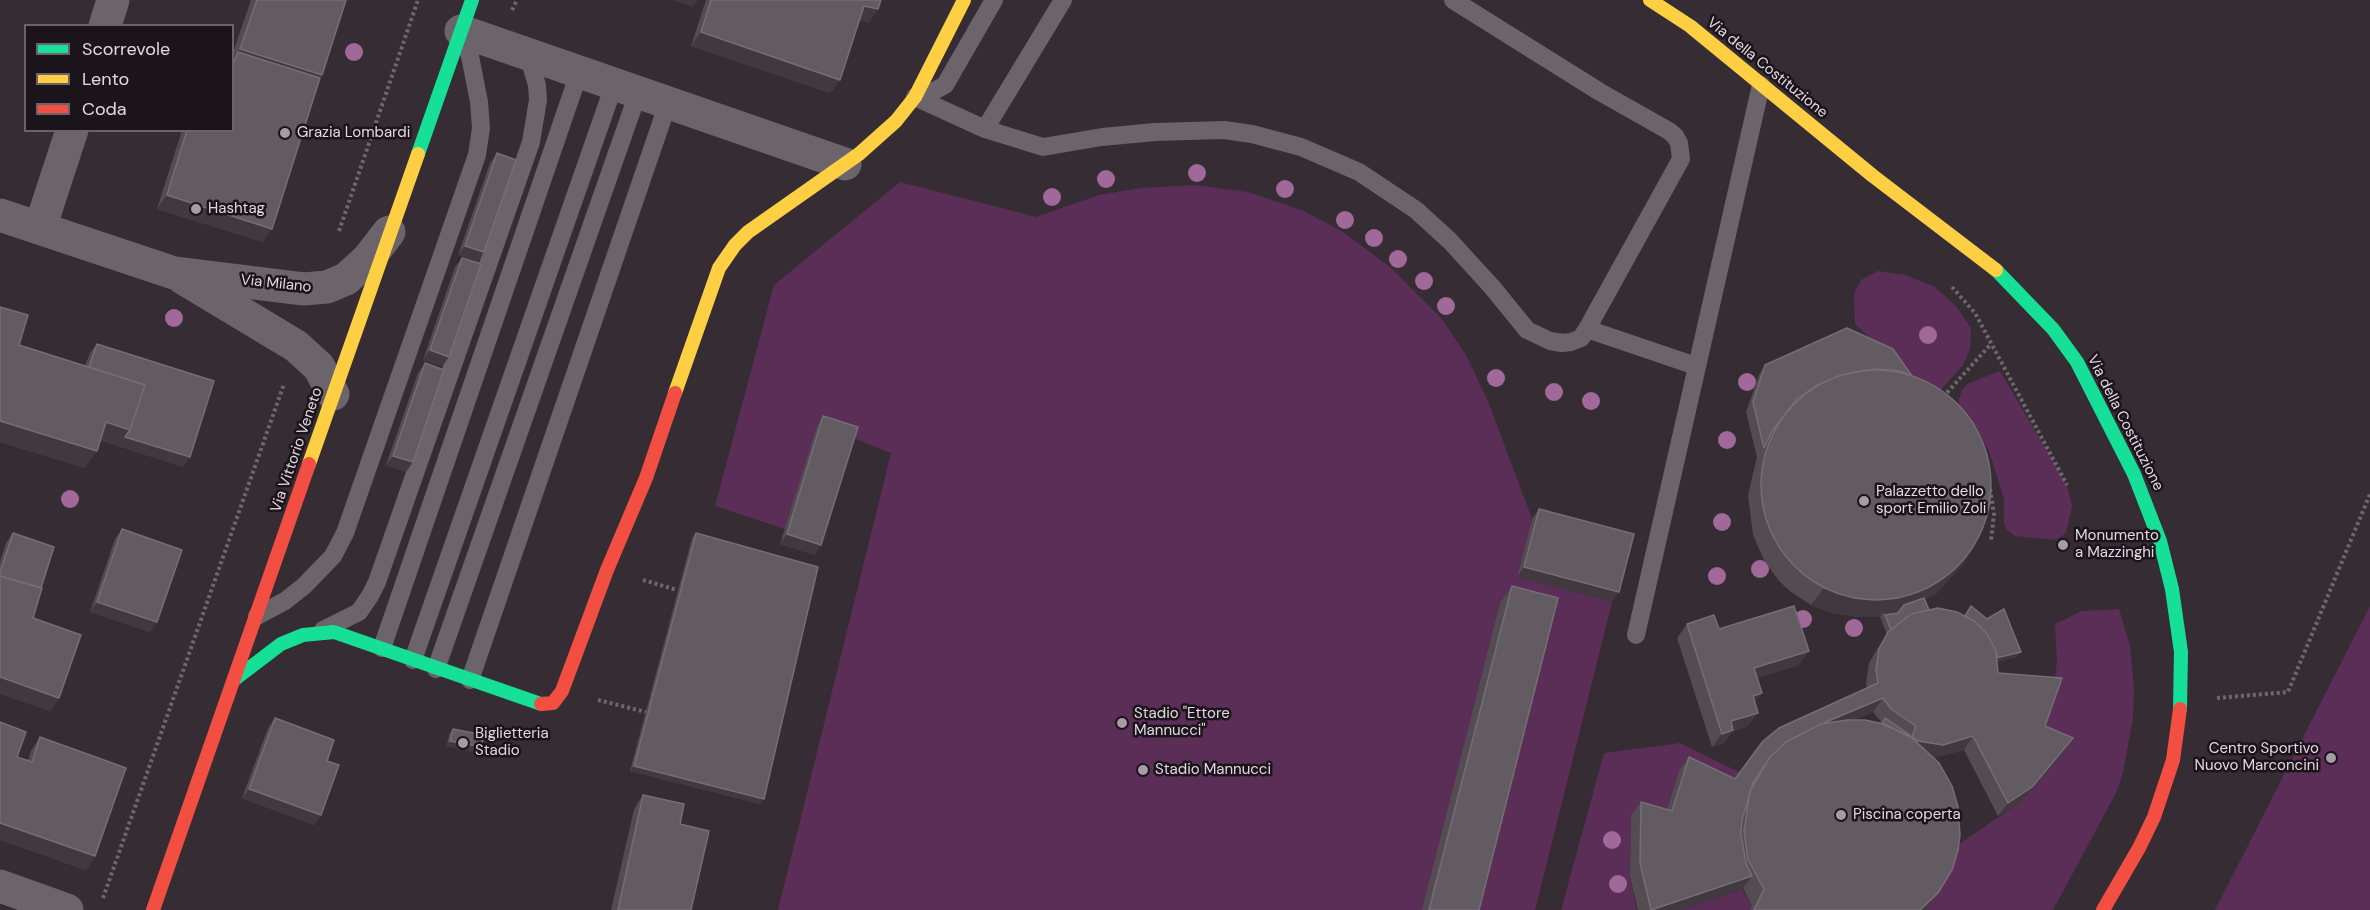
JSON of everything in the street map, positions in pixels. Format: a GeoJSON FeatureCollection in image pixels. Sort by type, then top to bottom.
{"type":"FeatureCollection","features":[{"type":"Feature","properties":{"kind":"street"},"geometry":{"type":"LineString","coordinates":[[106,24],[113,0]]}},
{"type":"Feature","properties":{"kind":"street","name":"Via Vittorio Veneto"},"geometry":{"type":"LineString","coordinates":[[153,910],[472,0]]}},
{"type":"Feature","properties":{"kind":"street"},"geometry":{"type":"LineString","coordinates":[[235,679],[281,644],[303,635],[319,632],[346,635],[509,694],[543,705],[553,703],[562,691],[607,570],[646,478],[719,268],[735,245],[748,232],[881,136],[915,97],[964,0]]}},
{"type":"Feature","properties":{"kind":"street","name":"Via della Costituzione"},"geometry":{"type":"LineString","coordinates":[[1650,0],[1664,5],[1873,176],[1996,270],[2046,322],[2077,362],[2094,392],[2134,474],[2160,541],[2172,588],[2181,652],[2181,701],[2173,760],[2154,817],[2103,910]]}},
{"type":"Feature","properties":{"kind":"street"},"geometry":{"type":"LineString","coordinates":[[461,31],[845,164]]}},
{"type":"Feature","properties":{"kind":"street"},"geometry":{"type":"LineString","coordinates":[[40,228],[71,132]]}},
{"type":"Feature","properties":{"kind":"street","name":"Via Milano"},"geometry":{"type":"LineString","coordinates":[[0,215],[174,273],[304,289],[319,289],[337,284],[356,271],[390,230]]}},
{"type":"Feature","properties":{"kind":"street","name":"Via Milano"},"geometry":{"type":"LineString","coordinates":[[174,273],[296,346],[319,367],[333,394]]}},
{"type":"Feature","properties":{"kind":"street"},"geometry":{"type":"LineString","coordinates":[[0,886],[67,910]]}},
{"type":"Feature","properties":{"kind":"lane"},"geometry":{"type":"LineString","coordinates":[[915,97],[945,85],[994,0]]}},
{"type":"Feature","properties":{"kind":"lane"},"geometry":{"type":"LineString","coordinates":[[985,129],[1063,0]]}},
{"type":"Feature","properties":{"kind":"lane"},"geometry":{"type":"LineString","coordinates":[[915,97],[985,129],[1043,147],[1102,137],[1155,132],[1224,130],[1252,134],[1301,147],[1359,172],[1416,210],[1450,241],[1527,330],[1535,336],[1562,343],[1581,338],[1681,159],[1679,143],[1669,131],[1600,92],[1453,0]]}},
{"type":"Feature","properties":{"kind":"lane"},"geometry":{"type":"LineString","coordinates":[[257,616],[285,601],[304,586],[341,544],[469,181],[482,128],[470,56],[461,31]]}},
{"type":"Feature","properties":{"kind":"lane"},"geometry":{"type":"LineString","coordinates":[[319,632],[358,612],[377,582],[531,142],[538,100],[537,85],[528,55]]}},
{"type":"Feature","properties":{"kind":"lane"},"geometry":{"type":"LineString","coordinates":[[382,648],[579,73]]}},
{"type":"Feature","properties":{"kind":"lane"},"geometry":{"type":"LineString","coordinates":[[1636,635],[1761,85]]}},
{"type":"Feature","properties":{"kind":"lane"},"geometry":{"type":"LineString","coordinates":[[413,660],[626,89]]}},
{"type":"Feature","properties":{"kind":"lane"},"geometry":{"type":"LineString","coordinates":[[436,669],[626,89]]}},
{"type":"Feature","properties":{"kind":"lane"},"geometry":{"type":"LineString","coordinates":[[470,680],[668,103]]}},
{"type":"Feature","properties":{"kind":"lane"},"geometry":{"type":"LineString","coordinates":[[1587,329],[1696,366]]}},
{"type":"Feature","properties":{"kind":"path"},"geometry":{"type":"LineString","coordinates":[[337,237],[418,0]]}},
{"type":"Feature","properties":{"kind":"path"},"geometry":{"type":"LineString","coordinates":[[1948,284],[1975,313],[2067,485]]}},
{"type":"Feature","properties":{"kind":"path"},"geometry":{"type":"LineString","coordinates":[[1939,401],[1991,344]]}},
{"type":"Feature","properties":{"kind":"path"},"geometry":{"type":"LineString","coordinates":[[102,899],[285,379]]}},
{"type":"Feature","properties":{"kind":"path"},"geometry":{"type":"LineString","coordinates":[[1989,480],[1994,514],[1990,541]]}},
{"type":"Feature","properties":{"kind":"path"},"geometry":{"type":"LineString","coordinates":[[2181,701],[2288,692],[2370,494]]}},
{"type":"Feature","properties":{"kind":"path"},"geometry":{"type":"LineString","coordinates":[[562,691],[646,712]]}},
{"type":"Feature","properties":{"kind":"shaded area","name":"Stadio \"Ettore Mannucci\""},"geometry":{"type":"Polygon","coordinates":[[[900,182],[1036,217],[1099,195],[1141,188],[1194,185],[1248,192],[1304,211],[1343,232],[1390,267],[1442,319],[1466,355],[1488,401],[1532,519],[1517,577],[1612,602],[1535,910],[778,910],[891,453],[851,437],[785,529],[715,506],[774,285],[900,182]]]}},
{"type":"Feature","properties":{"kind":"shaded area"},"geometry":{"type":"Polygon","coordinates":[[[1878,271],[1905,275],[1935,287],[1956,306],[1971,328],[1970,349],[1963,365],[1939,392],[1925,391],[1855,324],[1854,294],[1861,280],[1878,271]]]}},
{"type":"Feature","properties":{"kind":"shaded area"},"geometry":{"type":"Polygon","coordinates":[[[2000,371],[2067,485],[2072,506],[2066,533],[2056,540],[2015,536],[2007,530],[2004,523],[2004,499],[1989,451],[1978,430],[1958,402],[1967,384],[2000,371]]]}},
{"type":"Feature","properties":{"kind":"shaded area","name":"Centro Sportivo Nuovo Marconcini"},"geometry":{"type":"Polygon","coordinates":[[[2370,606],[2370,910],[2215,910],[2370,606]]]}},
{"type":"Feature","properties":{"kind":"shaded area"},"geometry":{"type":"Polygon","coordinates":[[[2119,609],[2130,646],[2134,688],[2133,718],[2123,773],[2116,793],[2053,910],[1926,910],[1940,887],[1949,851],[2022,801],[2036,740],[2053,691],[2057,662],[2055,624],[2082,611],[2119,609]]]}},
{"type":"Feature","properties":{"kind":"shaded area"},"geometry":{"type":"Polygon","coordinates":[[[1680,743],[1739,772],[1726,793],[1662,825],[1631,816],[1630,877],[1637,910],[1561,910],[1604,753],[1680,743]]]}},
{"type":"Feature","properties":{"kind":"shaded area"},"geometry":{"type":"Polygon","coordinates":[[[1742,889],[1752,906],[1750,910],[1681,910],[1742,889]]]}},
{"type":"Feature","properties":{"kind":"building"},"geometry":{"type":"Polygon","coordinates":[[[257,0],[346,0],[322,75],[240,49],[257,0]]]}},
{"type":"Feature","properties":{"kind":"building"},"geometry":{"type":"Polygon","coordinates":[[[711,0],[881,0],[878,9],[864,6],[840,80],[701,32],[711,0]]]}},
{"type":"Feature","properties":{"kind":"building"},"geometry":{"type":"Polygon","coordinates":[[[238,52],[320,78],[272,229],[167,195],[186,132],[234,132],[234,63],[238,52]]]}},
{"type":"Feature","properties":{"kind":"building"},"geometry":{"type":"Polygon","coordinates":[[[497,153],[516,160],[484,252],[465,246],[497,153]]]}},
{"type":"Feature","properties":{"kind":"building"},"geometry":{"type":"Polygon","coordinates":[[[462,258],[481,264],[449,357],[430,350],[462,258]]]}},
{"type":"Feature","properties":{"kind":"building"},"geometry":{"type":"Polygon","coordinates":[[[0,307],[28,315],[19,345],[145,385],[130,430],[106,422],[97,451],[0,421],[0,307]]]}},
{"type":"Feature","properties":{"kind":"building"},"geometry":{"type":"Polygon","coordinates":[[[1847,328],[1893,349],[1912,376],[1900,371],[1876,369],[1841,375],[1817,385],[1797,399],[1772,431],[1764,448],[1753,402],[1765,365],[1847,328]]]}},
{"type":"Feature","properties":{"kind":"building"},"geometry":{"type":"Polygon","coordinates":[[[97,344],[214,381],[190,457],[125,437],[130,430],[145,385],[89,367],[97,344]]]}},
{"type":"Feature","properties":{"kind":"building"},"geometry":{"type":"Polygon","coordinates":[[[425,363],[444,370],[413,462],[393,456],[425,363]]]}},
{"type":"Feature","properties":{"kind":"building","name":"Palazzetto dello sport Emilio Zoli"},"geometry":{"type":"Polygon","coordinates":[[[1865,370],[1887,370],[1920,378],[1940,389],[1958,403],[1972,421],[1983,441],[1989,462],[1991,485],[1989,508],[1983,529],[1972,549],[1958,567],[1940,581],[1920,592],[1887,600],[1865,600],[1832,592],[1812,581],[1794,567],[1780,549],[1769,529],[1761,496],[1761,474],[1769,441],[1780,421],[1794,403],[1812,389],[1832,378],[1865,370]]]}},
{"type":"Feature","properties":{"kind":"building"},"geometry":{"type":"Polygon","coordinates":[[[823,416],[858,427],[821,545],[787,534],[823,416]]]}},
{"type":"Feature","properties":{"kind":"building"},"geometry":{"type":"Polygon","coordinates":[[[1539,509],[1634,534],[1619,592],[1524,567],[1539,509]]]}},
{"type":"Feature","properties":{"kind":"building"},"geometry":{"type":"Polygon","coordinates":[[[122,529],[182,550],[157,622],[97,602],[122,529]]]}},
{"type":"Feature","properties":{"kind":"building"},"geometry":{"type":"Polygon","coordinates":[[[13,533],[54,547],[41,588],[0,576],[13,533]]]}},
{"type":"Feature","properties":{"kind":"building"},"geometry":{"type":"Polygon","coordinates":[[[696,533],[818,567],[764,799],[634,766],[696,533]]]}},
{"type":"Feature","properties":{"kind":"building"},"geometry":{"type":"Polygon","coordinates":[[[0,576],[42,588],[33,618],[81,635],[59,698],[0,677],[0,576]]]}},
{"type":"Feature","properties":{"kind":"building"},"geometry":{"type":"Polygon","coordinates":[[[1512,586],[1558,598],[1479,910],[1429,910],[1512,586]]]}},
{"type":"Feature","properties":{"kind":"building"},"geometry":{"type":"Polygon","coordinates":[[[1924,598],[1929,610],[1911,614],[1891,630],[1885,615],[1898,613],[1904,605],[1924,598]]]}},
{"type":"Feature","properties":{"kind":"building"},"geometry":{"type":"Polygon","coordinates":[[[1794,606],[1809,651],[1754,668],[1762,693],[1753,696],[1758,713],[1731,721],[1733,730],[1722,734],[1687,624],[1714,615],[1719,629],[1794,606]]]}},
{"type":"Feature","properties":{"kind":"building"},"geometry":{"type":"Polygon","coordinates":[[[1971,606],[1987,619],[2004,609],[2021,652],[1996,658],[1996,651],[1987,634],[1974,621],[1965,616],[1971,606]]]}},
{"type":"Feature","properties":{"kind":"building"},"geometry":{"type":"Polygon","coordinates":[[[1938,608],[1957,612],[1974,621],[1987,634],[1996,651],[1998,673],[2062,678],[2045,726],[2073,738],[2032,787],[2008,803],[1973,736],[1943,745],[1918,741],[1912,737],[1916,726],[1891,709],[1883,698],[1819,725],[1786,742],[1770,757],[1753,783],[1742,820],[1741,834],[1746,863],[1752,876],[1651,910],[1640,863],[1641,802],[1672,811],[1689,757],[1735,779],[1763,741],[1779,728],[1878,683],[1876,670],[1879,649],[1888,632],[1911,614],[1938,608]]]}},
{"type":"Feature","properties":{"kind":"building"},"geometry":{"type":"Polygon","coordinates":[[[275,718],[334,740],[327,761],[339,765],[321,815],[249,789],[275,718]]]}},
{"type":"Feature","properties":{"kind":"building"},"geometry":{"type":"Polygon","coordinates":[[[1885,718],[1910,735],[1910,736],[1882,724],[1885,718]]]}},
{"type":"Feature","properties":{"kind":"building","name":"Piscina coperta"},"geometry":{"type":"Polygon","coordinates":[[[1865,720],[1884,724],[1912,738],[1939,763],[1952,786],[1958,807],[1960,835],[1952,870],[1938,893],[1920,910],[1754,910],[1764,889],[1748,860],[1744,831],[1750,791],[1770,757],[1786,742],[1821,724],[1865,720]]]}},
{"type":"Feature","properties":{"kind":"building"},"geometry":{"type":"Polygon","coordinates":[[[0,722],[26,732],[17,757],[32,762],[40,737],[126,768],[95,856],[0,823],[0,722]]]}},
{"type":"Feature","properties":{"kind":"building"},"geometry":{"type":"Polygon","coordinates":[[[453,729],[484,735],[481,747],[450,741],[453,729]]]}},
{"type":"Feature","properties":{"kind":"building"},"geometry":{"type":"Polygon","coordinates":[[[643,795],[684,804],[680,824],[709,831],[691,910],[618,910],[643,795]]]}},
{"type":"Feature","properties":{"kind":"traffic: fast"},"geometry":{"type":"LineString","coordinates":[[418,154],[472,0]]}},
{"type":"Feature","properties":{"kind":"traffic: fast"},"geometry":{"type":"LineString","coordinates":[[1996,270],[2053,329],[2077,362],[2134,474],[2160,541],[2172,589],[2181,652],[2180,709]]}},
{"type":"Feature","properties":{"kind":"traffic: fast"},"geometry":{"type":"LineString","coordinates":[[235,679],[281,644],[303,635],[334,632],[541,704]]}},
{"type":"Feature","properties":{"kind":"traffic: slow"},"geometry":{"type":"LineString","coordinates":[[675,393],[719,268],[735,245],[748,232],[859,154],[896,121],[915,97],[964,0]]}},
{"type":"Feature","properties":{"kind":"traffic: slow"},"geometry":{"type":"LineString","coordinates":[[1650,0],[1690,26],[1873,176],[1996,270]]}},
{"type":"Feature","properties":{"kind":"traffic: slow"},"geometry":{"type":"LineString","coordinates":[[309,464],[418,154]]}},
{"type":"Feature","properties":{"kind":"traffic: jam"},"geometry":{"type":"LineString","coordinates":[[541,704],[553,703],[562,691],[607,570],[646,478],[675,393]]}},
{"type":"Feature","properties":{"kind":"traffic: jam"},"geometry":{"type":"LineString","coordinates":[[153,910],[309,464]]}},
{"type":"Feature","properties":{"kind":"traffic: jam"},"geometry":{"type":"LineString","coordinates":[[2103,910],[2154,817],[2173,760],[2180,709]]}},
{"type":"Feature","properties":{"kind":"place","name":"Grazia Lombardi"},"geometry":{"type":"Point","coordinates":[285,133]}},
{"type":"Feature","properties":{"kind":"place","name":"Hashtag"},"geometry":{"type":"Point","coordinates":[196,209]}},
{"type":"Feature","properties":{"kind":"place","name":"Palazzetto dello sport Emilio Zoli"},"geometry":{"type":"Point","coordinates":[1864,501]}},
{"type":"Feature","properties":{"kind":"place","name":"Monumento a Mazzinghi"},"geometry":{"type":"Point","coordinates":[2063,545]}},
{"type":"Feature","properties":{"kind":"place","name":"Stadio \"Ettore Mannucci\""},"geometry":{"type":"Point","coordinates":[1122,723]}},
{"type":"Feature","properties":{"kind":"place","name":"Biglietteria Stadio"},"geometry":{"type":"Point","coordinates":[463,743]}},
{"type":"Feature","properties":{"kind":"place","name":"Centro Sportivo Nuovo Marconcini"},"geometry":{"type":"Point","coordinates":[2331,758]}},
{"type":"Feature","properties":{"kind":"place","name":"Stadio Mannucci"},"geometry":{"type":"Point","coordinates":[1143,770]}},
{"type":"Feature","properties":{"kind":"place","name":"Piscina coperta"},"geometry":{"type":"Point","coordinates":[1841,815]}}]}
